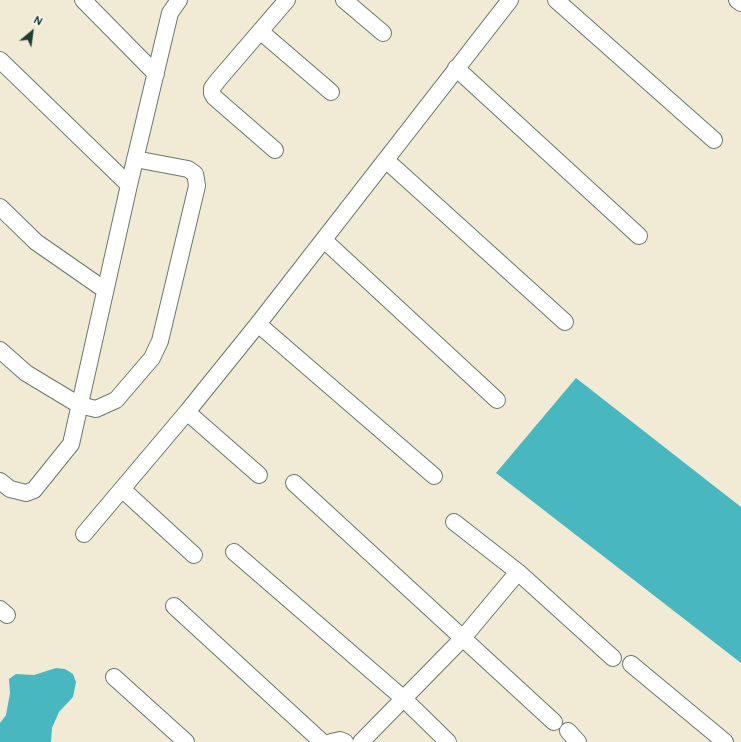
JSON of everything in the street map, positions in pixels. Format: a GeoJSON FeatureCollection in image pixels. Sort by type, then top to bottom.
{"type":"FeatureCollection","features":[{"type":"Feature","properties":{"kind":"street"},"geometry":{"type":"LineString","coordinates":[[83,0],[156,74]]}},
{"type":"Feature","properties":{"kind":"street"},"geometry":{"type":"LineString","coordinates":[[0,481],[10,489],[26,493],[34,490],[71,444],[129,185],[170,13],[179,0]]}},
{"type":"Feature","properties":{"kind":"street"},"geometry":{"type":"LineString","coordinates":[[275,150],[214,97],[212,88],[287,0]]}},
{"type":"Feature","properties":{"kind":"street"},"geometry":{"type":"LineString","coordinates":[[344,0],[383,33]]}},
{"type":"Feature","properties":{"kind":"street"},"geometry":{"type":"LineString","coordinates":[[84,534],[187,412],[258,324],[387,161],[456,68],[510,0]]}},
{"type":"Feature","properties":{"kind":"street"},"geometry":{"type":"LineString","coordinates":[[556,0],[714,140]]}},
{"type":"Feature","properties":{"kind":"street"},"geometry":{"type":"LineString","coordinates":[[737,0],[741,4]]}},
{"type":"Feature","properties":{"kind":"street"},"geometry":{"type":"LineString","coordinates":[[260,31],[331,92]]}},
{"type":"Feature","properties":{"kind":"street"},"geometry":{"type":"LineString","coordinates":[[0,60],[129,185]]}},
{"type":"Feature","properties":{"kind":"street"},"geometry":{"type":"LineString","coordinates":[[456,68],[639,236]]}},
{"type":"Feature","properties":{"kind":"street"},"geometry":{"type":"LineString","coordinates":[[0,350],[26,373],[79,405],[96,409],[116,400],[157,350],[197,186],[195,174],[188,169],[135,159]]}},
{"type":"Feature","properties":{"kind":"street"},"geometry":{"type":"LineString","coordinates":[[387,161],[565,322]]}},
{"type":"Feature","properties":{"kind":"street"},"geometry":{"type":"LineString","coordinates":[[0,207],[36,242],[105,290]]}},
{"type":"Feature","properties":{"kind":"street"},"geometry":{"type":"LineString","coordinates":[[324,240],[497,400]]}},
{"type":"Feature","properties":{"kind":"street"},"geometry":{"type":"LineString","coordinates":[[258,324],[434,476]]}},
{"type":"Feature","properties":{"kind":"street"},"geometry":{"type":"LineString","coordinates":[[187,412],[259,475]]}},
{"type":"Feature","properties":{"kind":"street"},"geometry":{"type":"LineString","coordinates":[[294,483],[554,722]]}},
{"type":"Feature","properties":{"kind":"street"},"geometry":{"type":"LineString","coordinates":[[122,489],[194,555]]}},
{"type":"Feature","properties":{"kind":"street"},"geometry":{"type":"LineString","coordinates":[[454,522],[518,572],[613,658]]}},
{"type":"Feature","properties":{"kind":"street"},"geometry":{"type":"LineString","coordinates":[[234,552],[404,699],[448,742]]}},
{"type":"Feature","properties":{"kind":"street"},"geometry":{"type":"LineString","coordinates":[[361,742],[462,639],[518,572]]}},
{"type":"Feature","properties":{"kind":"street"},"geometry":{"type":"LineString","coordinates":[[174,606],[322,742]]}},
{"type":"Feature","properties":{"kind":"street"},"geometry":{"type":"LineString","coordinates":[[631,664],[725,742]]}},
{"type":"Feature","properties":{"kind":"street"},"geometry":{"type":"LineString","coordinates":[[114,677],[186,742]]}},
{"type":"Feature","properties":{"kind":"street"},"geometry":{"type":"LineString","coordinates":[[331,742],[340,740],[345,742]]}},
{"type":"Feature","properties":{"kind":"water"},"geometry":{"type":"Polygon","coordinates":[[[576,378],[741,507],[741,663],[496,473],[576,378]]]}},
{"type":"Feature","properties":{"kind":"water"},"geometry":{"type":"Polygon","coordinates":[[[56,668],[65,669],[73,674],[76,682],[73,697],[59,712],[52,728],[51,742],[0,742],[0,723],[6,715],[10,693],[9,679],[16,674],[34,675],[56,668]]]}}]}
